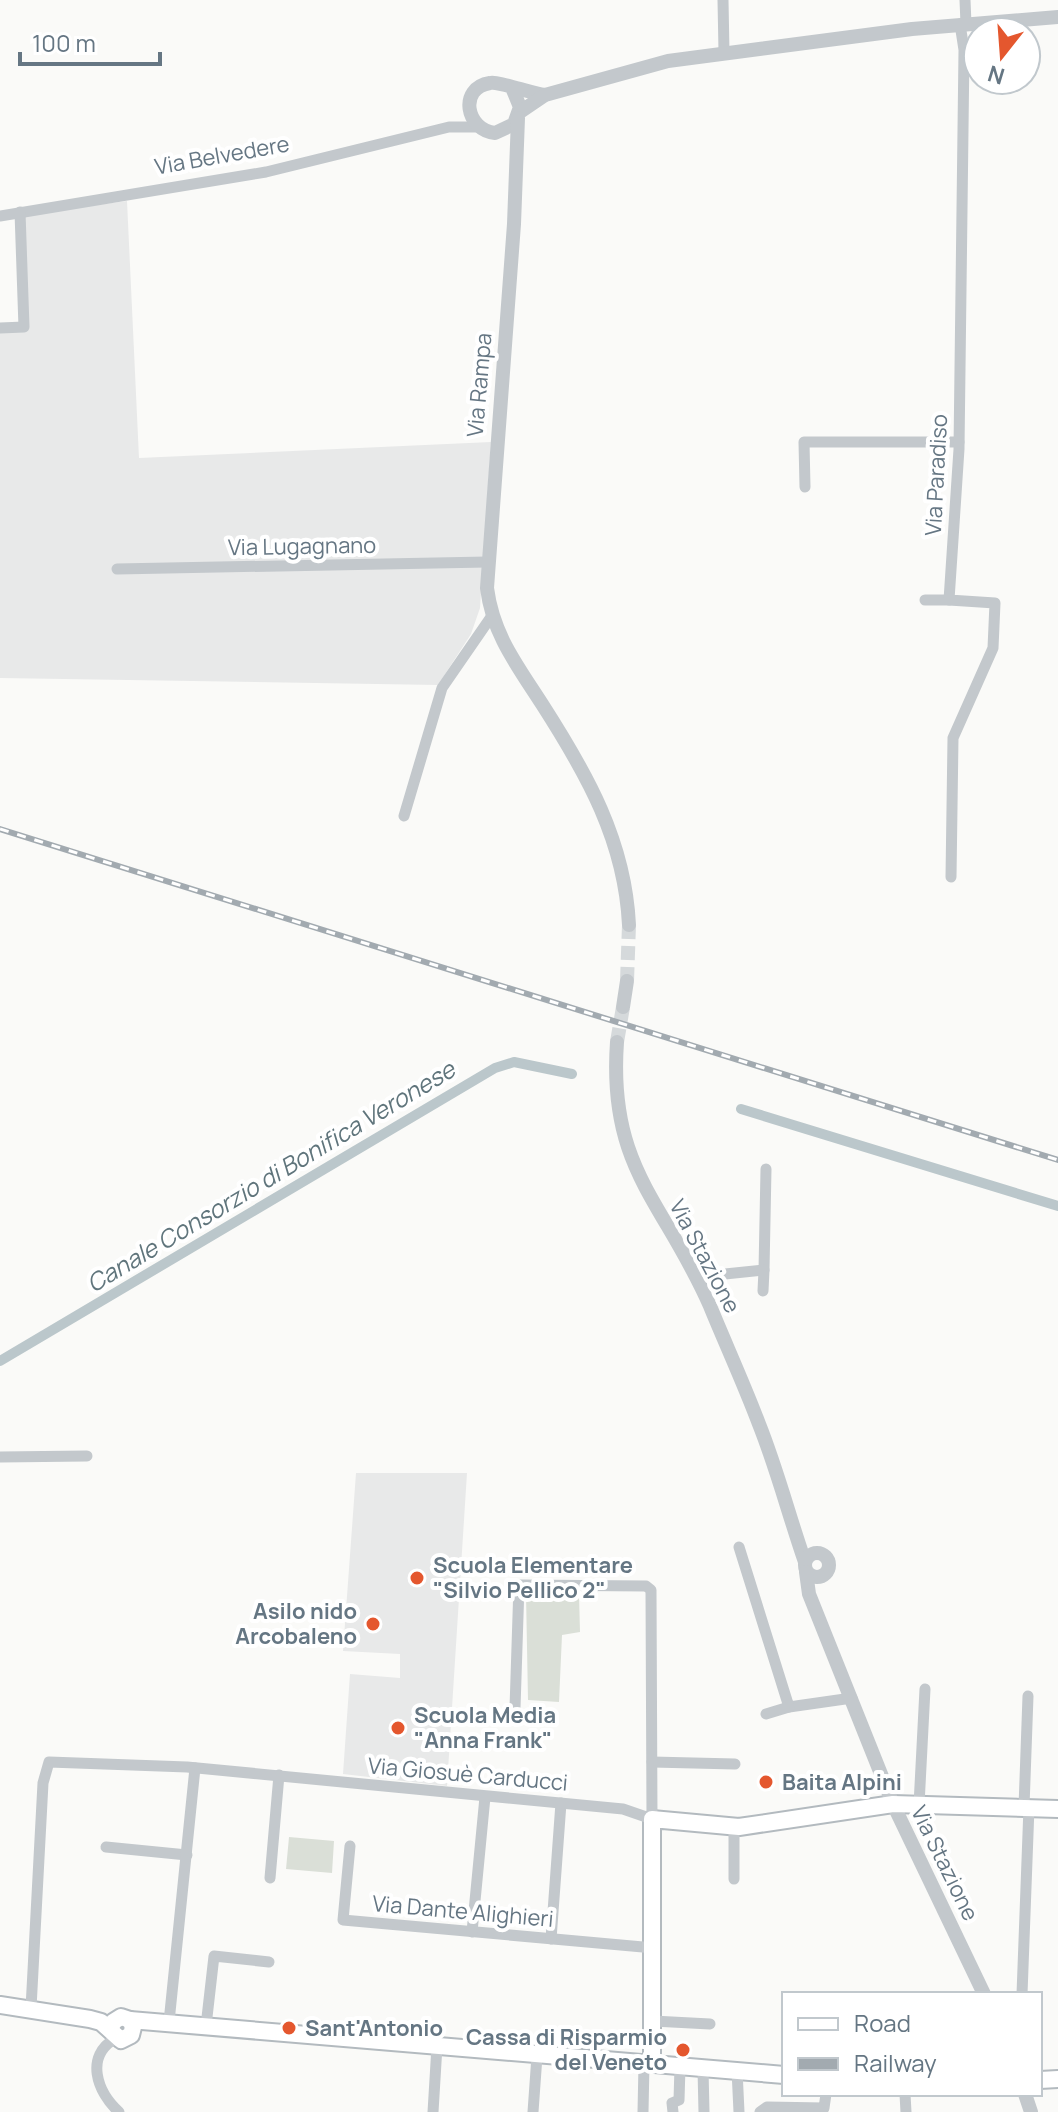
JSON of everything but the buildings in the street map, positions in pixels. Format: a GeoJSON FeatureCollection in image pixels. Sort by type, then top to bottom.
{"type":"FeatureCollection","features":[{"type":"Feature","properties":{"kind":"main road"},"geometry":{"type":"LineString","coordinates":[[648,2064],[653,2021],[652,1819],[734,1826],[893,1804],[1058,1809]]}},
{"type":"Feature","properties":{"kind":"main road"},"geometry":{"type":"LineString","coordinates":[[0,2005],[49,2010],[121,2027],[167,2022],[782,2075]]}},
{"type":"Feature","properties":{"kind":"street"},"geometry":{"type":"LineString","coordinates":[[723,0],[724,52]]}},
{"type":"Feature","properties":{"kind":"street"},"geometry":{"type":"LineString","coordinates":[[516,156],[495,133],[510,128],[519,115],[545,95],[668,61],[962,24]]}},
{"type":"Feature","properties":{"kind":"street"},"geometry":{"type":"LineString","coordinates":[[449,127],[468,107],[472,94],[483,85],[496,82],[513,90],[545,95]]}},
{"type":"Feature","properties":{"kind":"street"},"geometry":{"type":"LineString","coordinates":[[513,90],[519,115]]}},
{"type":"Feature","properties":{"kind":"street","name":"Via Paradiso"},"geometry":{"type":"LineString","coordinates":[[949,600],[959,442],[963,96]]}},
{"type":"Feature","properties":{"kind":"street"},"geometry":{"type":"LineString","coordinates":[[468,107],[477,127]]}},
{"type":"Feature","properties":{"kind":"street","name":"Via Rampa"},"geometry":{"type":"LineString","coordinates":[[519,115],[514,224],[487,562],[491,617],[500,642],[567,743],[609,821],[625,877],[629,925]]}},
{"type":"Feature","properties":{"kind":"street","name":"Via Belvedere"},"geometry":{"type":"LineString","coordinates":[[0,216],[266,172],[449,127],[477,127],[495,133]]}},
{"type":"Feature","properties":{"kind":"street"},"geometry":{"type":"LineString","coordinates":[[0,328],[24,327],[20,212]]}},
{"type":"Feature","properties":{"kind":"street"},"geometry":{"type":"LineString","coordinates":[[805,487],[804,442],[959,442]]}},
{"type":"Feature","properties":{"kind":"street","name":"Via Lugagnano"},"geometry":{"type":"LineString","coordinates":[[117,569],[487,562]]}},
{"type":"Feature","properties":{"kind":"street"},"geometry":{"type":"LineString","coordinates":[[925,600],[995,603],[993,648],[953,738],[951,877]]}},
{"type":"Feature","properties":{"kind":"street"},"geometry":{"type":"LineString","coordinates":[[404,816],[442,688],[491,617]]}},
{"type":"Feature","properties":{"kind":"street"},"geometry":{"type":"LineString","coordinates":[[623,1007],[627,981]]}},
{"type":"Feature","properties":{"kind":"street","name":"Via Stazione"},"geometry":{"type":"LineString","coordinates":[[617,1042],[616,1091],[626,1149],[642,1184],[696,1277],[760,1424],[791,1520],[809,1562],[809,1594],[817,1615],[893,1804],[983,1992]]}},
{"type":"Feature","properties":{"kind":"street"},"geometry":{"type":"LineString","coordinates":[[763,1291],[766,1169]]}},
{"type":"Feature","properties":{"kind":"street"},"geometry":{"type":"LineString","coordinates":[[696,1277],[764,1270]]}},
{"type":"Feature","properties":{"kind":"street"},"geometry":{"type":"LineString","coordinates":[[0,1457],[87,1456]]}},
{"type":"Feature","properties":{"kind":"street"},"geometry":{"type":"LineString","coordinates":[[739,1547],[789,1707]]}},
{"type":"Feature","properties":{"kind":"street","name":"Via Stazione"},"geometry":{"type":"LineString","coordinates":[[809,1562],[828,1560],[829,1568],[824,1575],[817,1615]]}},
{"type":"Feature","properties":{"kind":"street"},"geometry":{"type":"LineString","coordinates":[[809,1562],[816,1578],[824,1575]]}},
{"type":"Feature","properties":{"kind":"street"},"geometry":{"type":"LineString","coordinates":[[515,1708],[519,1585],[646,1586],[653,1594],[652,1819]]}},
{"type":"Feature","properties":{"kind":"street"},"geometry":{"type":"LineString","coordinates":[[919,1805],[925,1689]]}},
{"type":"Feature","properties":{"kind":"street"},"geometry":{"type":"LineString","coordinates":[[1022,1992],[1028,1696]]}},
{"type":"Feature","properties":{"kind":"street"},"geometry":{"type":"LineString","coordinates":[[766,1714],[789,1707],[852,1698]]}},
{"type":"Feature","properties":{"kind":"street","name":"Via Giosuè Carducci"},"geometry":{"type":"LineString","coordinates":[[31,2008],[43,1783],[45,1767],[55,1761],[279,1775],[623,1809],[652,1819]]}},
{"type":"Feature","properties":{"kind":"street"},"geometry":{"type":"LineString","coordinates":[[652,1762],[735,1764]]}},
{"type":"Feature","properties":{"kind":"street"},"geometry":{"type":"LineString","coordinates":[[167,2022],[195,1768]]}},
{"type":"Feature","properties":{"kind":"street"},"geometry":{"type":"LineString","coordinates":[[270,1878],[279,1775]]}},
{"type":"Feature","properties":{"kind":"street"},"geometry":{"type":"LineString","coordinates":[[472,1932],[485,1797]]}},
{"type":"Feature","properties":{"kind":"street"},"geometry":{"type":"LineString","coordinates":[[551,1939],[561,1803]]}},
{"type":"Feature","properties":{"kind":"street"},"geometry":{"type":"LineString","coordinates":[[734,1826],[734,1879]]}},
{"type":"Feature","properties":{"kind":"street","name":"Via Dante Alighieri"},"geometry":{"type":"LineString","coordinates":[[350,1846],[343,1920],[654,1948]]}},
{"type":"Feature","properties":{"kind":"street"},"geometry":{"type":"LineString","coordinates":[[106,1847],[187,1855]]}},
{"type":"Feature","properties":{"kind":"street"},"geometry":{"type":"LineString","coordinates":[[206,2026],[214,1956],[269,1962]]}},
{"type":"Feature","properties":{"kind":"street"},"geometry":{"type":"LineString","coordinates":[[653,2021],[710,2024]]}},
{"type":"Feature","properties":{"kind":"street"},"geometry":{"type":"LineString","coordinates":[[119,2112],[100,2088],[97,2067],[102,2049],[121,2027]]}},
{"type":"Feature","properties":{"kind":"street"},"geometry":{"type":"LineString","coordinates":[[433,2112],[437,2046]]}},
{"type":"Feature","properties":{"kind":"street"},"geometry":{"type":"LineString","coordinates":[[533,2112],[537,2056]]}},
{"type":"Feature","properties":{"kind":"street"},"geometry":{"type":"LineString","coordinates":[[643,2112],[648,2064]]}},
{"type":"Feature","properties":{"kind":"street"},"geometry":{"type":"LineString","coordinates":[[673,2112],[672,2103],[679,2100],[680,2067]]}},
{"type":"Feature","properties":{"kind":"street"},"geometry":{"type":"LineString","coordinates":[[703,2069],[704,2112]]}},
{"type":"Feature","properties":{"kind":"street"},"geometry":{"type":"LineString","coordinates":[[737,2070],[739,2112]]}},
{"type":"Feature","properties":{"kind":"street"},"geometry":{"type":"LineString","coordinates":[[760,2112],[767,2107],[826,2104]]}},
{"type":"Feature","properties":{"kind":"shaded area"},"geometry":{"type":"Polygon","coordinates":[[[127,201],[139,458],[491,442],[480,608],[471,634],[438,685],[0,678],[0,325],[19,324],[17,215],[127,201]]]}},
{"type":"Feature","properties":{"kind":"shaded area"},"geometry":{"type":"Polygon","coordinates":[[[356,1473],[467,1473],[447,1786],[343,1774],[350,1674],[400,1678],[400,1654],[343,1651],[356,1473]]]}},
{"type":"Feature","properties":{"kind":"shaded area"},"geometry":{"type":"Polygon","coordinates":[[[526,1594],[579,1594],[580,1632],[562,1635],[559,1702],[528,1700],[526,1594]]]}},
{"type":"Feature","properties":{"kind":"shaded area"},"geometry":{"type":"Polygon","coordinates":[[[289,1837],[334,1841],[332,1873],[286,1869],[289,1837]]]}},
{"type":"Feature","properties":{"kind":"waterway","name":"Canale Consorzio di Bonifica Veronese"},"geometry":{"type":"LineString","coordinates":[[0,1361],[495,1068],[514,1062],[572,1074]]}},
{"type":"Feature","properties":{"kind":"waterway","name":"Canale Consorzio di Bonifica Veronese"},"geometry":{"type":"LineString","coordinates":[[741,1109],[1058,1206]]}},
{"type":"Feature","properties":{"kind":"tunnel"},"geometry":{"type":"LineString","coordinates":[[627,981],[629,925]]}},
{"type":"Feature","properties":{"kind":"tunnel"},"geometry":{"type":"LineString","coordinates":[[617,1042],[623,1007]]}},
{"type":"Feature","properties":{"kind":"railway"},"geometry":{"type":"LineString","coordinates":[[0,829],[1058,1160]]}},
{"type":"Feature","properties":{"kind":"place","name":"Scuola Elementare \"Silvio Pellico 2\""},"geometry":{"type":"Point","coordinates":[417,1578]}},
{"type":"Feature","properties":{"kind":"place","name":"Asilo nido Arcobaleno"},"geometry":{"type":"Point","coordinates":[373,1624]}},
{"type":"Feature","properties":{"kind":"place","name":"Scuola Media \"Anna Frank\""},"geometry":{"type":"Point","coordinates":[398,1728]}},
{"type":"Feature","properties":{"kind":"place","name":"Baita Alpini"},"geometry":{"type":"Point","coordinates":[766,1782]}},
{"type":"Feature","properties":{"kind":"place","name":"Sant'Antonio"},"geometry":{"type":"Point","coordinates":[289,2028]}},
{"type":"Feature","properties":{"kind":"place","name":"Cassa di Risparmio del Veneto"},"geometry":{"type":"Point","coordinates":[683,2050]}}]}
